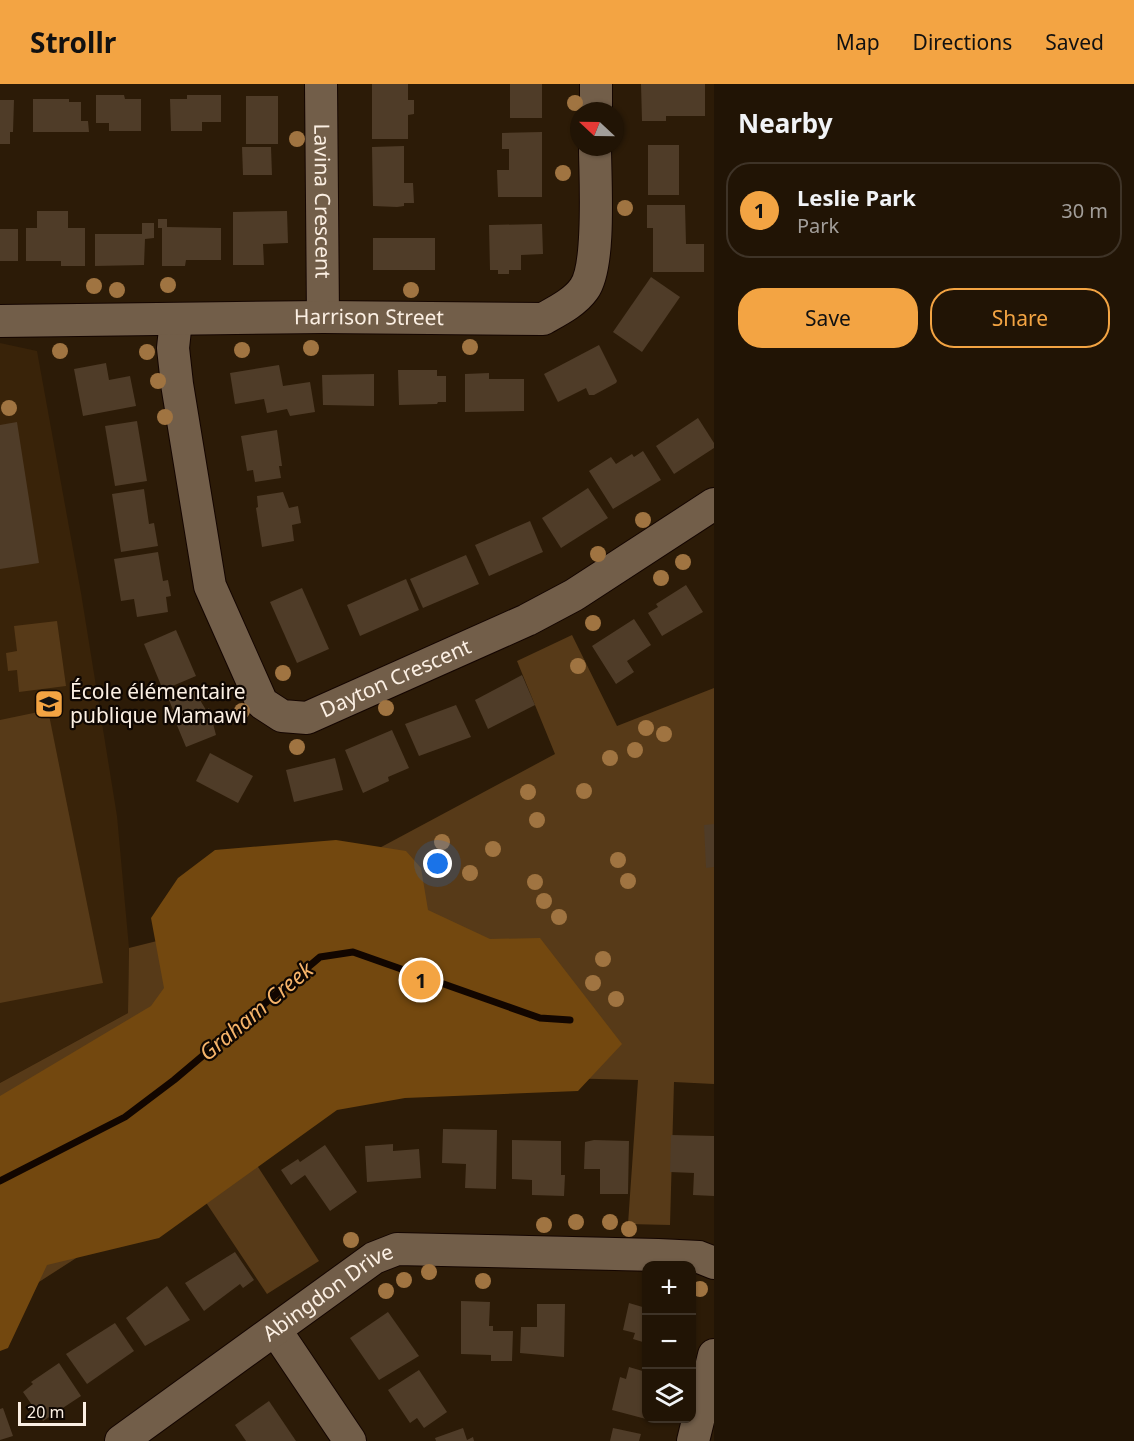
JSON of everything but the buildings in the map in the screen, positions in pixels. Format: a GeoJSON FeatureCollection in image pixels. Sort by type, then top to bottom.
{"type":"FeatureCollection","features":[{"type":"Feature","properties":{"kind":"street","name":"Lavina Crescent"},"geometry":{"type":"LineString","coordinates":[[321,84],[323,317]]}},
{"type":"Feature","properties":{"kind":"street"},"geometry":{"type":"LineString","coordinates":[[596,84],[596,102]]}},
{"type":"Feature","properties":{"kind":"street","name":"Harrison Street"},"geometry":{"type":"LineString","coordinates":[[0,321],[323,317],[543,319],[566,305],[585,288],[592,264],[596,156]]}},
{"type":"Feature","properties":{"kind":"street","name":"Dayton Crescent"},"geometry":{"type":"LineString","coordinates":[[176,320],[173,348],[177,384],[210,586],[262,703],[282,716],[307,718],[527,620],[574,595],[714,504]]}},
{"type":"Feature","properties":{"kind":"street","name":"Abingdon Drive"},"geometry":{"type":"LineString","coordinates":[[121,1441],[374,1258],[397,1249],[658,1255],[699,1257],[714,1263]]}},
{"type":"Feature","properties":{"kind":"street"},"geometry":{"type":"LineString","coordinates":[[276,1331],[350,1441]]}},
{"type":"Feature","properties":{"kind":"street"},"geometry":{"type":"LineString","coordinates":[[693,1441],[714,1355]]}},
{"type":"Feature","properties":{"kind":"shaded area","name":"École élémentaire publique Mamawi"},"geometry":{"type":"Polygon","coordinates":[[[0,343],[37,351],[81,593],[117,816],[129,948],[128,1013],[0,1083],[0,343]]]}},
{"type":"Feature","properties":{"kind":"shaded area"},"geometry":{"type":"Polygon","coordinates":[[[57,621],[66,686],[19,692],[17,670],[8,671],[6,653],[17,651],[14,626],[57,621]]]}},
{"type":"Feature","properties":{"kind":"shaded area"},"geometry":{"type":"Polygon","coordinates":[[[572,635],[617,726],[714,688],[714,1084],[674,1082],[670,1225],[628,1224],[638,1080],[353,1073],[245,1147],[319,1261],[267,1294],[193,1183],[0,1307],[0,1083],[128,1013],[129,948],[249,918],[555,754],[517,661],[572,635]]]}},
{"type":"Feature","properties":{"kind":"shaded area"},"geometry":{"type":"Polygon","coordinates":[[[48,710],[103,983],[0,1003],[0,720],[48,710]]]}},
{"type":"Feature","properties":{"kind":"shaded area"},"geometry":{"type":"Polygon","coordinates":[[[336,840],[406,851],[421,868],[428,910],[490,939],[540,938],[622,1044],[578,1091],[405,1098],[337,1110],[159,1238],[47,1265],[8,1348],[0,1351],[0,1096],[151,1006],[164,988],[151,918],[178,878],[215,850],[336,840]]]}},
{"type":"Feature","properties":{"kind":"waterway","name":"Graham Creek"},"geometry":{"type":"LineString","coordinates":[[0,1181],[125,1117],[174,1080],[320,957],[353,952],[540,1018],[570,1020]]}},
{"type":"Feature","properties":{"kind":"place","name":"École élémentaire publique Mamawi"},"geometry":{"type":"Point","coordinates":[49,704]}},
{"type":"Feature","properties":{"kind":"place","name":"Leslie Park"},"geometry":{"type":"Point","coordinates":[421,980]}}]}
